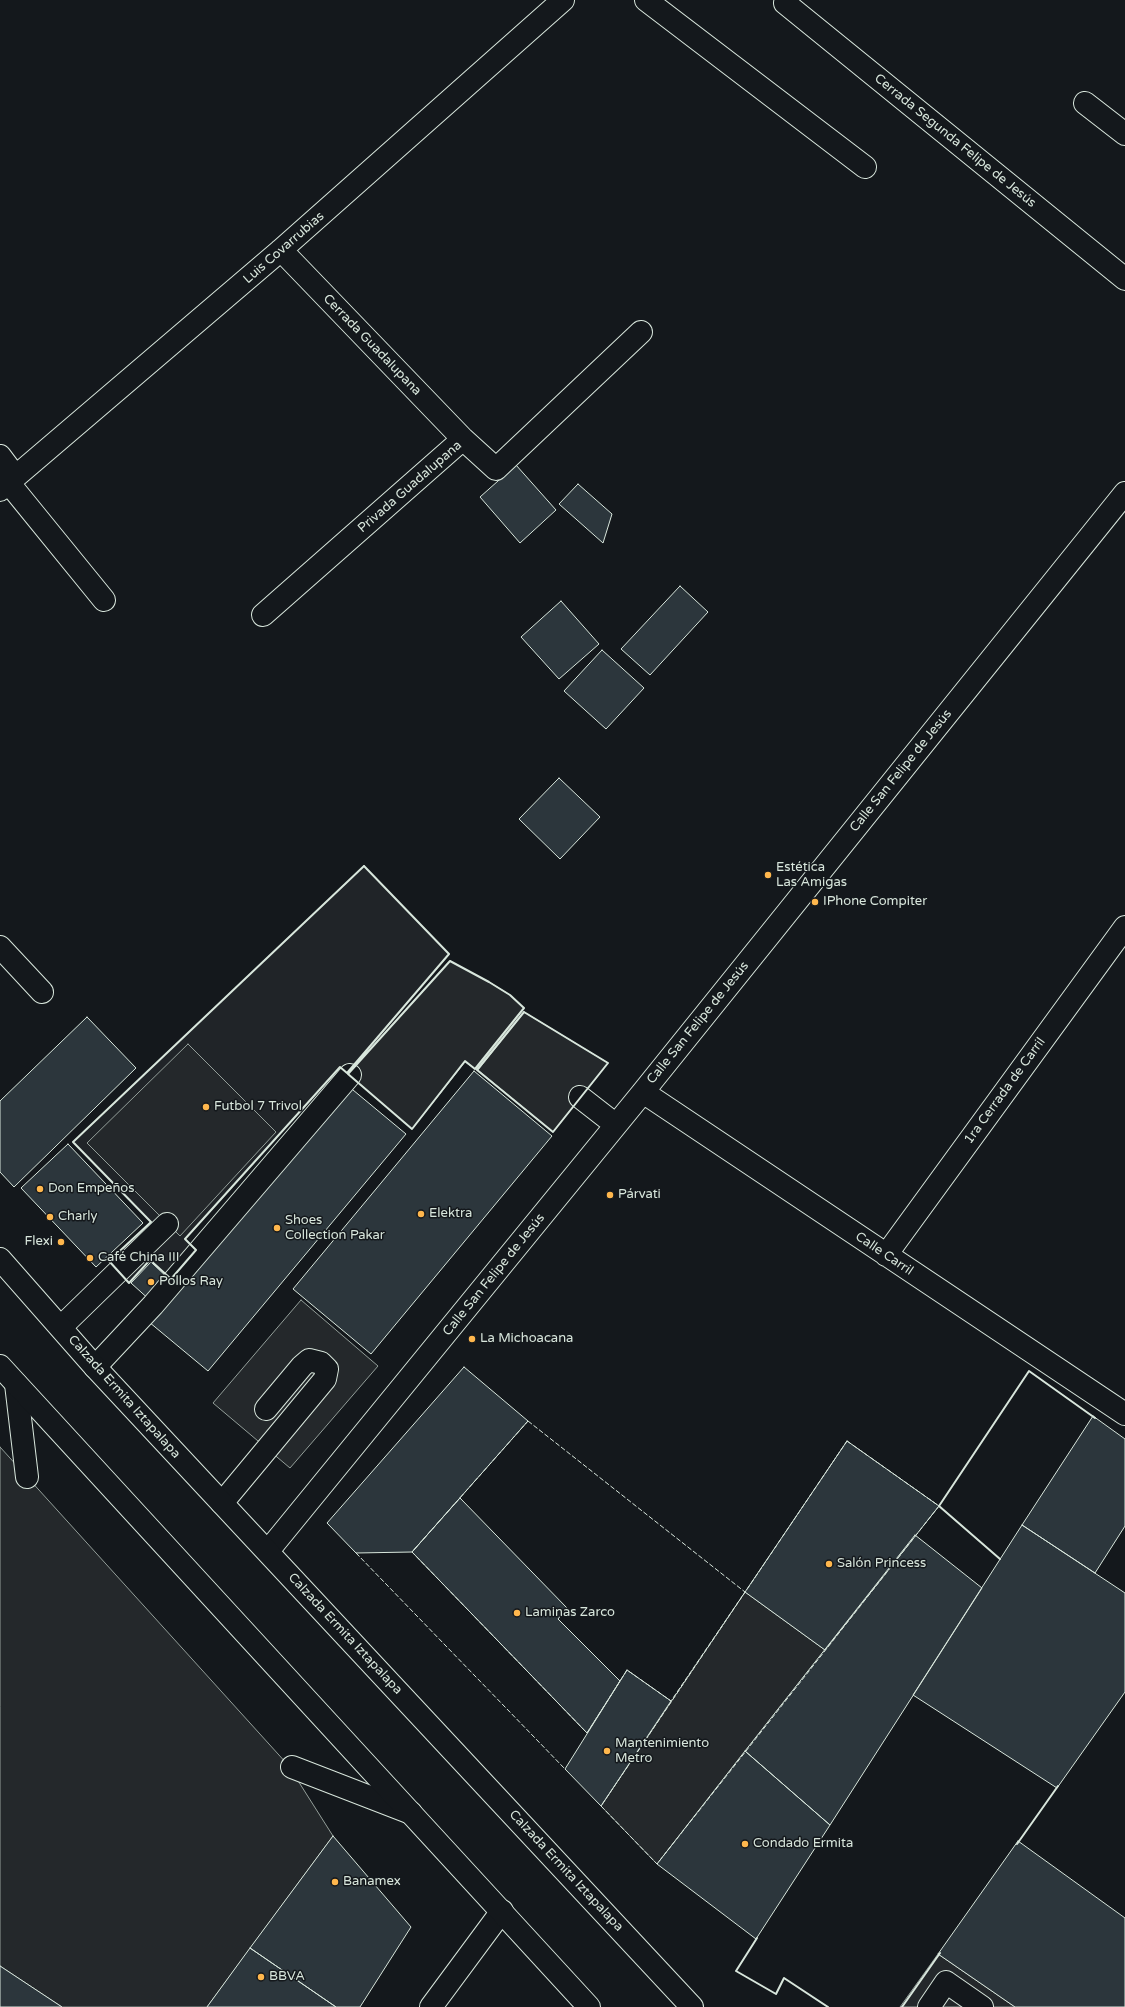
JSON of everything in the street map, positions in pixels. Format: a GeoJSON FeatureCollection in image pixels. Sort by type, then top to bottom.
{"type":"FeatureCollection","features":[{"type":"Feature","properties":{"kind":"street","name":"Luis Covarrubias"},"geometry":{"type":"LineString","coordinates":[[8,482],[281,250],[562,0]]}},
{"type":"Feature","properties":{"kind":"street"},"geometry":{"type":"LineString","coordinates":[[646,0],[865,167]]}},
{"type":"Feature","properties":{"kind":"street","name":"Cerrada Segunda Felipe de Jesús"},"geometry":{"type":"LineString","coordinates":[[785,3],[1125,279]]}},
{"type":"Feature","properties":{"kind":"street"},"geometry":{"type":"LineString","coordinates":[[1084,103],[1125,134]]}},
{"type":"Feature","properties":{"kind":"street","name":"Cerrada Guadalupana"},"geometry":{"type":"LineString","coordinates":[[281,250],[463,439]]}},
{"type":"Feature","properties":{"kind":"street","name":"Privada Guadalupana"},"geometry":{"type":"LineString","coordinates":[[264,615],[463,439],[496,469],[641,332]]}},
{"type":"Feature","properties":{"kind":"street"},"geometry":{"type":"LineString","coordinates":[[0,456],[8,482],[104,600]]}},
{"type":"Feature","properties":{"kind":"street","name":"Calle San Felipe de Jesús"},"geometry":{"type":"LineString","coordinates":[[268,1551],[643,1092],[1125,493]]}},
{"type":"Feature","properties":{"kind":"street","name":"1ra Cerrada de Carril"},"geometry":{"type":"LineString","coordinates":[[886,1255],[1125,927]]}},
{"type":"Feature","properties":{"kind":"street"},"geometry":{"type":"LineString","coordinates":[[0,947],[42,992]]}},
{"type":"Feature","properties":{"kind":"street"},"geometry":{"type":"LineString","coordinates":[[95,1366],[153,1305],[350,1075]]}},
{"type":"Feature","properties":{"kind":"street","name":"Calle Carril"},"geometry":{"type":"LineString","coordinates":[[643,1092],[1125,1414]]}},
{"type":"Feature","properties":{"kind":"street"},"geometry":{"type":"LineString","coordinates":[[580,1097],[616,1125]]}},
{"type":"Feature","properties":{"kind":"street"},"geometry":{"type":"LineString","coordinates":[[61,1327],[167,1224]]}},
{"type":"Feature","properties":{"kind":"street","name":"Calzada Ermita Iztapalapa"},"geometry":{"type":"LineString","coordinates":[[0,1259],[95,1366],[692,2007]]}},
{"type":"Feature","properties":{"kind":"street"},"geometry":{"type":"LineString","coordinates":[[222,1503],[325,1379],[327,1369],[322,1364],[309,1360],[302,1366],[266,1409]]}},
{"type":"Feature","properties":{"kind":"street"},"geometry":{"type":"LineString","coordinates":[[0,1366],[502,1911],[588,2007]]}},
{"type":"Feature","properties":{"kind":"street"},"geometry":{"type":"LineString","coordinates":[[16,1384],[27,1477]]}},
{"type":"Feature","properties":{"kind":"street"},"geometry":{"type":"LineString","coordinates":[[292,1767],[411,1813]]}},
{"type":"Feature","properties":{"kind":"street"},"geometry":{"type":"LineString","coordinates":[[431,2007],[502,1911]]}},
{"type":"Feature","properties":{"kind":"street"},"geometry":{"type":"LineString","coordinates":[[929,2007],[946,1982],[982,2007]]}},
{"type":"Feature","properties":{"kind":"shaded area","name":"Futbol 7 Trivol"},"geometry":{"type":"Polygon","coordinates":[[[364,866],[449,954],[347,1073],[340,1067],[185,1239],[196,1250],[171,1279],[150,1260],[129,1283],[109,1261],[151,1222],[73,1142],[364,866]]]}},
{"type":"Feature","properties":{"kind":"shaded area"},"geometry":{"type":"Polygon","coordinates":[[[450,961],[510,995],[524,1008],[475,1069],[465,1062],[412,1129],[348,1074],[450,961]]]}},
{"type":"Feature","properties":{"kind":"shaded area"},"geometry":{"type":"Polygon","coordinates":[[[524,1012],[608,1063],[553,1132],[478,1070],[524,1012]]]}},
{"type":"Feature","properties":{"kind":"shaded area"},"geometry":{"type":"Polygon","coordinates":[[[188,1044],[276,1132],[180,1236],[87,1143],[188,1044]]]}},
{"type":"Feature","properties":{"kind":"shaded area"},"geometry":{"type":"Polygon","coordinates":[[[301,1300],[378,1366],[290,1468],[213,1403],[301,1300]]]}},
{"type":"Feature","properties":{"kind":"shaded area"},"geometry":{"type":"Polygon","coordinates":[[[0,1447],[288,1765],[333,1836],[207,2007],[62,2007],[0,1966],[0,1447]]]}},
{"type":"Feature","properties":{"kind":"shaded area"},"geometry":{"type":"Polygon","coordinates":[[[745,1592],[825,1650],[657,1864],[601,1806],[745,1592]]]}},
{"type":"Feature","properties":{"kind":"shaded area"},"geometry":{"type":"Polygon","coordinates":[[[938,1954],[1015,2007],[900,2007],[938,1954]]]}},
{"type":"Feature","properties":{"kind":"building"},"geometry":{"type":"Polygon","coordinates":[[[516,465],[556,510],[520,543],[480,497],[516,465]]]}},
{"type":"Feature","properties":{"kind":"building"},"geometry":{"type":"Polygon","coordinates":[[[578,484],[612,514],[603,543],[559,504],[578,484]]]}},
{"type":"Feature","properties":{"kind":"building"},"geometry":{"type":"Polygon","coordinates":[[[680,586],[708,612],[650,675],[621,649],[680,586]]]}},
{"type":"Feature","properties":{"kind":"building"},"geometry":{"type":"Polygon","coordinates":[[[561,601],[599,644],[559,679],[521,637],[561,601]]]}},
{"type":"Feature","properties":{"kind":"building"},"geometry":{"type":"Polygon","coordinates":[[[602,650],[644,688],[606,729],[564,691],[602,650]]]}},
{"type":"Feature","properties":{"kind":"building"},"geometry":{"type":"Polygon","coordinates":[[[559,778],[600,817],[560,859],[519,819],[559,778]]]}},
{"type":"Feature","properties":{"kind":"building"},"geometry":{"type":"Polygon","coordinates":[[[87,1017],[136,1068],[14,1187],[0,1172],[0,1101],[87,1017]]]}},
{"type":"Feature","properties":{"kind":"building","name":"Elektra"},"geometry":{"type":"Polygon","coordinates":[[[474,1071],[552,1136],[371,1354],[293,1289],[474,1071]]]}},
{"type":"Feature","properties":{"kind":"building","name":"Shoes Collection Pakar"},"geometry":{"type":"Polygon","coordinates":[[[347,1085],[406,1134],[208,1371],[149,1322],[347,1085]]]}},
{"type":"Feature","properties":{"kind":"building"},"geometry":{"type":"Polygon","coordinates":[[[68,1144],[143,1223],[96,1267],[21,1188],[68,1144]]]}},
{"type":"Feature","properties":{"kind":"building","name":"Pollos Ray"},"geometry":{"type":"Polygon","coordinates":[[[151,1262],[171,1281],[152,1302],[131,1283],[151,1262]]]}},
{"type":"Feature","properties":{"kind":"building"},"geometry":{"type":"Polygon","coordinates":[[[464,1367],[528,1421],[412,1552],[356,1553],[327,1523],[464,1367]]]}},
{"type":"Feature","properties":{"kind":"building"},"geometry":{"type":"Polygon","coordinates":[[[1093,1416],[1125,1439],[1125,1526],[1095,1573],[1022,1525],[1093,1416]]]}},
{"type":"Feature","properties":{"kind":"building","name":"Salón Princess"},"geometry":{"type":"Polygon","coordinates":[[[847,1441],[939,1506],[825,1650],[745,1592],[847,1441]]]}},
{"type":"Feature","properties":{"kind":"building","name":"Laminas Zarco"},"geometry":{"type":"Polygon","coordinates":[[[460,1498],[567,1608],[558,1619],[620,1681],[587,1733],[412,1552],[460,1498]]]}},
{"type":"Feature","properties":{"kind":"building"},"geometry":{"type":"Polygon","coordinates":[[[1022,1525],[1125,1593],[1125,1692],[1057,1788],[913,1695],[1022,1525]]]}},
{"type":"Feature","properties":{"kind":"building"},"geometry":{"type":"Polygon","coordinates":[[[915,1535],[982,1588],[830,1825],[745,1751],[915,1535]]]}},
{"type":"Feature","properties":{"kind":"building","name":"Mantenimiento Metro"},"geometry":{"type":"Polygon","coordinates":[[[627,1670],[671,1701],[601,1806],[565,1769],[627,1670]]]}},
{"type":"Feature","properties":{"kind":"building","name":"Condado Ermita"},"geometry":{"type":"Polygon","coordinates":[[[745,1751],[830,1825],[756,1939],[657,1864],[745,1751]]]}},
{"type":"Feature","properties":{"kind":"building","name":"Banamex"},"geometry":{"type":"Polygon","coordinates":[[[333,1836],[411,1927],[360,2007],[336,2007],[250,1948],[333,1836]]]}},
{"type":"Feature","properties":{"kind":"building"},"geometry":{"type":"Polygon","coordinates":[[[1018,1841],[1125,1918],[1125,2007],[1015,2007],[938,1954],[1018,1841]]]}},
{"type":"Feature","properties":{"kind":"building","name":"BBVA"},"geometry":{"type":"Polygon","coordinates":[[[250,1948],[336,2007],[207,2007],[250,1948]]]}},
{"type":"Feature","properties":{"kind":"building"},"geometry":{"type":"Polygon","coordinates":[[[0,1966],[62,2007],[0,2007],[0,1966]]]}},
{"type":"Feature","properties":{"kind":"fence"},"geometry":{"type":"LineString","coordinates":[[528,1421],[745,1592],[671,1701],[627,1670],[587,1733],[412,1552],[528,1421]]}},
{"type":"Feature","properties":{"kind":"fence"},"geometry":{"type":"LineString","coordinates":[[847,1441],[939,1506],[657,1864],[601,1806],[847,1441]]}},
{"type":"Feature","properties":{"kind":"fence"},"geometry":{"type":"LineString","coordinates":[[356,1553],[565,1769]]}},
{"type":"Feature","properties":{"kind":"wall"},"geometry":{"type":"LineString","coordinates":[[364,866],[449,954],[347,1073],[340,1067],[185,1239],[196,1250],[171,1279],[150,1260],[129,1283],[109,1261],[151,1222],[73,1142],[364,866]]}},
{"type":"Feature","properties":{"kind":"wall"},"geometry":{"type":"LineString","coordinates":[[450,961],[510,995],[524,1008],[475,1069],[465,1061],[412,1129],[348,1074],[450,961]]}},
{"type":"Feature","properties":{"kind":"wall"},"geometry":{"type":"LineString","coordinates":[[524,1012],[608,1063],[553,1132],[477,1070],[524,1012]]}},
{"type":"Feature","properties":{"kind":"wall"},"geometry":{"type":"LineString","coordinates":[[1000,1559],[939,1506],[1029,1371],[1095,1418]]}},
{"type":"Feature","properties":{"kind":"wall"},"geometry":{"type":"LineString","coordinates":[[1017,1844],[1058,1786]]}},
{"type":"Feature","properties":{"kind":"wall"},"geometry":{"type":"LineString","coordinates":[[757,1938],[736,1971],[776,1994],[784,1978],[828,2007]]}},
{"type":"Feature","properties":{"kind":"wall"},"geometry":{"type":"LineString","coordinates":[[902,2007],[940,1953]]}},
{"type":"Feature","properties":{"kind":"place","name":"Estética Las Amigas"},"geometry":{"type":"Point","coordinates":[768,875]}},
{"type":"Feature","properties":{"kind":"place","name":"IPhone Compiter"},"geometry":{"type":"Point","coordinates":[815,902]}},
{"type":"Feature","properties":{"kind":"place","name":"Futbol 7 Trivol"},"geometry":{"type":"Point","coordinates":[206,1107]}},
{"type":"Feature","properties":{"kind":"place","name":"Don Empeños"},"geometry":{"type":"Point","coordinates":[40,1189]}},
{"type":"Feature","properties":{"kind":"place","name":"Párvati"},"geometry":{"type":"Point","coordinates":[610,1195]}},
{"type":"Feature","properties":{"kind":"place","name":"Elektra"},"geometry":{"type":"Point","coordinates":[421,1214]}},
{"type":"Feature","properties":{"kind":"place","name":"Charly"},"geometry":{"type":"Point","coordinates":[50,1217]}},
{"type":"Feature","properties":{"kind":"place","name":"Shoes Collection Pakar"},"geometry":{"type":"Point","coordinates":[277,1228]}},
{"type":"Feature","properties":{"kind":"place","name":"Flexi"},"geometry":{"type":"Point","coordinates":[61,1242]}},
{"type":"Feature","properties":{"kind":"place","name":"Café China III"},"geometry":{"type":"Point","coordinates":[90,1258]}},
{"type":"Feature","properties":{"kind":"place","name":"Pollos Ray"},"geometry":{"type":"Point","coordinates":[151,1282]}},
{"type":"Feature","properties":{"kind":"place","name":"La Michoacana"},"geometry":{"type":"Point","coordinates":[472,1339]}},
{"type":"Feature","properties":{"kind":"place","name":"Salón Princess"},"geometry":{"type":"Point","coordinates":[829,1564]}},
{"type":"Feature","properties":{"kind":"place","name":"Laminas Zarco"},"geometry":{"type":"Point","coordinates":[517,1613]}},
{"type":"Feature","properties":{"kind":"place","name":"Mantenimiento Metro"},"geometry":{"type":"Point","coordinates":[607,1751]}},
{"type":"Feature","properties":{"kind":"place","name":"Condado Ermita"},"geometry":{"type":"Point","coordinates":[745,1844]}},
{"type":"Feature","properties":{"kind":"place","name":"Banamex"},"geometry":{"type":"Point","coordinates":[335,1882]}},
{"type":"Feature","properties":{"kind":"place","name":"BBVA"},"geometry":{"type":"Point","coordinates":[261,1977]}}]}
